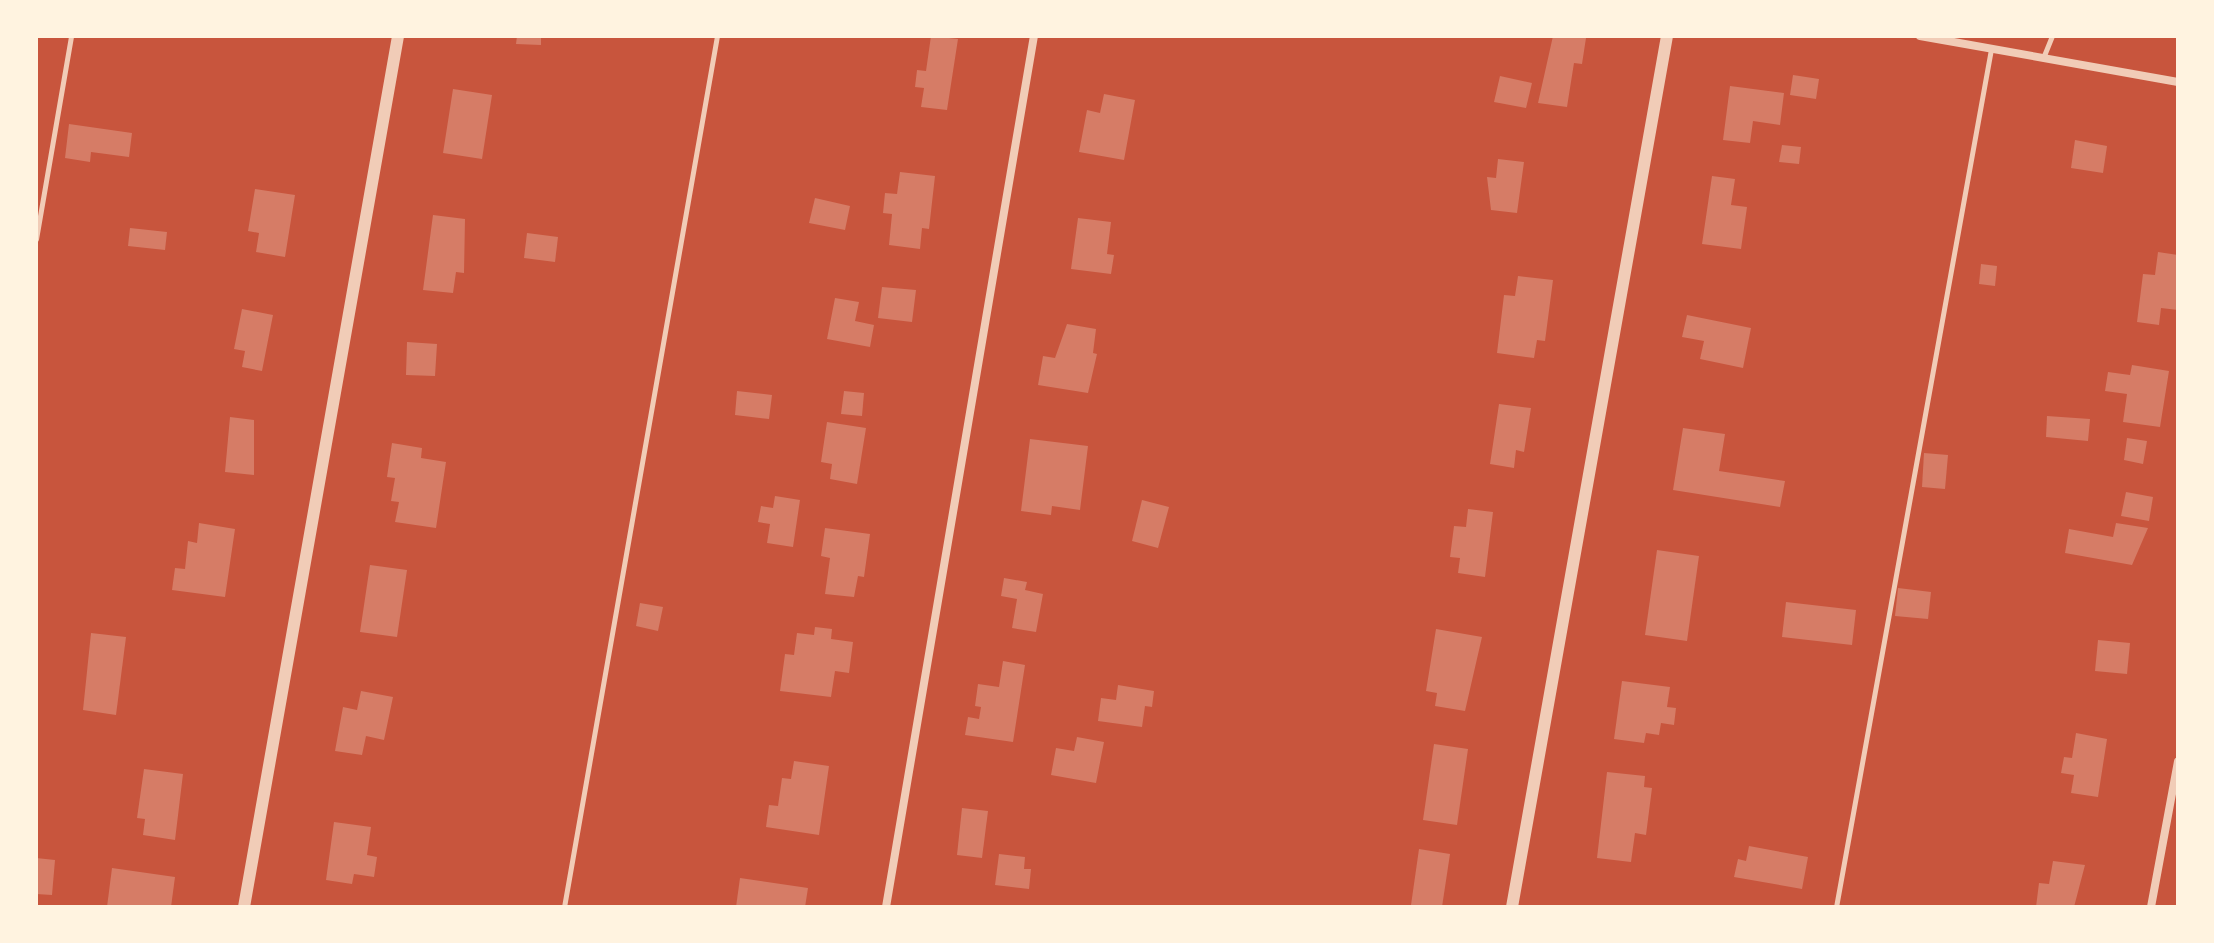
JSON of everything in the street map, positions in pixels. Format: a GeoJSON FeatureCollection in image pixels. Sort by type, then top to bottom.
{"type":"FeatureCollection","features":[{"type":"Feature","properties":{"kind":"street"},"geometry":{"type":"LineString","coordinates":[[244,907],[398,36]]}},
{"type":"Feature","properties":{"kind":"street"},"geometry":{"type":"LineString","coordinates":[[886,907],[1034,36]]}},
{"type":"Feature","properties":{"kind":"street"},"geometry":{"type":"LineString","coordinates":[[1512,907],[1667,36]]}},
{"type":"Feature","properties":{"kind":"street"},"geometry":{"type":"LineString","coordinates":[[1920,36],[2178,82]]}},
{"type":"Feature","properties":{"kind":"street"},"geometry":{"type":"LineString","coordinates":[[2151,907],[2178,761]]}},
{"type":"Feature","properties":{"kind":"lane"},"geometry":{"type":"LineString","coordinates":[[36,239],[71,36]]}},
{"type":"Feature","properties":{"kind":"lane"},"geometry":{"type":"LineString","coordinates":[[564,907],[717,36]]}},
{"type":"Feature","properties":{"kind":"lane"},"geometry":{"type":"LineString","coordinates":[[2042,59],[2052,36]]}},
{"type":"Feature","properties":{"kind":"lane"},"geometry":{"type":"LineString","coordinates":[[1836,907],[1991,49]]}},
{"type":"Feature","properties":{"kind":"building"},"geometry":{"type":"Polygon","coordinates":[[[517,36],[541,36],[541,45],[516,44],[517,36]]]}},
{"type":"Feature","properties":{"kind":"building"},"geometry":{"type":"Polygon","coordinates":[[[931,36],[958,39],[947,110],[921,107],[924,88],[915,87],[917,70],[926,71],[931,36]]]}},
{"type":"Feature","properties":{"kind":"building"},"geometry":{"type":"Polygon","coordinates":[[[1553,36],[1586,38],[1582,64],[1574,63],[1567,107],[1538,103],[1553,36]]]}},
{"type":"Feature","properties":{"kind":"building"},"geometry":{"type":"Polygon","coordinates":[[[1793,75],[1819,79],[1816,99],[1790,95],[1793,75]]]}},
{"type":"Feature","properties":{"kind":"building"},"geometry":{"type":"Polygon","coordinates":[[[1500,76],[1532,83],[1526,108],[1494,102],[1500,76]]]}},
{"type":"Feature","properties":{"kind":"building"},"geometry":{"type":"Polygon","coordinates":[[[1730,86],[1784,93],[1780,125],[1753,121],[1750,143],[1723,140],[1730,86]]]}},
{"type":"Feature","properties":{"kind":"building"},"geometry":{"type":"Polygon","coordinates":[[[453,89],[492,95],[482,159],[443,153],[453,89]]]}},
{"type":"Feature","properties":{"kind":"building"},"geometry":{"type":"Polygon","coordinates":[[[1104,94],[1135,100],[1124,160],[1079,152],[1087,110],[1100,113],[1104,94]]]}},
{"type":"Feature","properties":{"kind":"building"},"geometry":{"type":"Polygon","coordinates":[[[69,124],[132,133],[129,157],[91,152],[90,162],[65,158],[69,124]]]}},
{"type":"Feature","properties":{"kind":"building"},"geometry":{"type":"Polygon","coordinates":[[[2075,140],[2107,146],[2103,173],[2071,168],[2075,140]]]}},
{"type":"Feature","properties":{"kind":"building"},"geometry":{"type":"Polygon","coordinates":[[[1782,145],[1801,147],[1799,164],[1779,162],[1782,145]]]}},
{"type":"Feature","properties":{"kind":"building"},"geometry":{"type":"Polygon","coordinates":[[[1498,159],[1524,162],[1517,213],[1491,210],[1487,177],[1496,178],[1498,159]]]}},
{"type":"Feature","properties":{"kind":"building"},"geometry":{"type":"Polygon","coordinates":[[[900,172],[935,176],[929,229],[922,228],[920,249],[889,245],[892,214],[883,213],[885,193],[897,194],[900,172]]]}},
{"type":"Feature","properties":{"kind":"building"},"geometry":{"type":"Polygon","coordinates":[[[1712,176],[1735,179],[1731,205],[1747,207],[1741,249],[1702,244],[1712,176]]]}},
{"type":"Feature","properties":{"kind":"building"},"geometry":{"type":"Polygon","coordinates":[[[255,189],[295,195],[285,257],[256,252],[259,233],[248,231],[255,189]]]}},
{"type":"Feature","properties":{"kind":"building"},"geometry":{"type":"Polygon","coordinates":[[[815,198],[850,206],[845,230],[809,223],[815,198]]]}},
{"type":"Feature","properties":{"kind":"building"},"geometry":{"type":"Polygon","coordinates":[[[433,215],[465,219],[464,273],[456,272],[453,293],[423,290],[433,215]]]}},
{"type":"Feature","properties":{"kind":"building"},"geometry":{"type":"Polygon","coordinates":[[[1078,218],[1111,222],[1107,254],[1114,255],[1111,274],[1071,269],[1078,218]]]}},
{"type":"Feature","properties":{"kind":"building"},"geometry":{"type":"Polygon","coordinates":[[[130,228],[167,232],[165,250],[128,246],[130,228]]]}},
{"type":"Feature","properties":{"kind":"building"},"geometry":{"type":"Polygon","coordinates":[[[527,233],[558,237],[555,262],[524,258],[527,233]]]}},
{"type":"Feature","properties":{"kind":"building"},"geometry":{"type":"Polygon","coordinates":[[[2158,252],[2178,255],[2178,310],[2161,308],[2159,325],[2137,322],[2143,274],[2155,275],[2158,252]]]}},
{"type":"Feature","properties":{"kind":"building"},"geometry":{"type":"Polygon","coordinates":[[[1981,264],[1997,266],[1995,286],[1979,284],[1981,264]]]}},
{"type":"Feature","properties":{"kind":"building"},"geometry":{"type":"Polygon","coordinates":[[[1518,276],[1553,280],[1545,341],[1537,340],[1534,358],[1497,353],[1504,295],[1515,296],[1518,276]]]}},
{"type":"Feature","properties":{"kind":"building"},"geometry":{"type":"Polygon","coordinates":[[[882,287],[916,290],[912,322],[878,318],[882,287]]]}},
{"type":"Feature","properties":{"kind":"building"},"geometry":{"type":"Polygon","coordinates":[[[835,298],[859,302],[855,321],[874,325],[870,347],[827,339],[835,298]]]}},
{"type":"Feature","properties":{"kind":"building"},"geometry":{"type":"Polygon","coordinates":[[[242,309],[273,315],[262,371],[242,367],[245,351],[234,349],[242,309]]]}},
{"type":"Feature","properties":{"kind":"building"},"geometry":{"type":"Polygon","coordinates":[[[1687,315],[1751,328],[1743,368],[1700,359],[1704,341],[1682,337],[1687,315]]]}},
{"type":"Feature","properties":{"kind":"building"},"geometry":{"type":"Polygon","coordinates":[[[1067,324],[1096,329],[1093,353],[1097,354],[1088,393],[1038,385],[1043,356],[1055,358],[1067,324]]]}},
{"type":"Feature","properties":{"kind":"building"},"geometry":{"type":"Polygon","coordinates":[[[407,342],[437,344],[435,376],[406,375],[407,342]]]}},
{"type":"Feature","properties":{"kind":"building"},"geometry":{"type":"Polygon","coordinates":[[[2132,365],[2169,371],[2160,427],[2123,422],[2127,394],[2105,391],[2108,372],[2130,375],[2132,365]]]}},
{"type":"Feature","properties":{"kind":"building"},"geometry":{"type":"Polygon","coordinates":[[[737,391],[772,395],[769,419],[735,415],[737,391]]]}},
{"type":"Feature","properties":{"kind":"building"},"geometry":{"type":"Polygon","coordinates":[[[844,391],[864,393],[862,416],[841,414],[844,391]]]}},
{"type":"Feature","properties":{"kind":"building"},"geometry":{"type":"Polygon","coordinates":[[[1499,404],[1531,408],[1524,452],[1516,450],[1514,468],[1490,464],[1499,404]]]}},
{"type":"Feature","properties":{"kind":"building"},"geometry":{"type":"Polygon","coordinates":[[[2047,416],[2090,419],[2088,441],[2046,437],[2047,416]]]}},
{"type":"Feature","properties":{"kind":"building"},"geometry":{"type":"Polygon","coordinates":[[[230,417],[254,420],[254,475],[225,472],[230,417]]]}},
{"type":"Feature","properties":{"kind":"building"},"geometry":{"type":"Polygon","coordinates":[[[827,422],[866,428],[857,484],[830,479],[832,464],[821,462],[827,422]]]}},
{"type":"Feature","properties":{"kind":"building"},"geometry":{"type":"Polygon","coordinates":[[[1683,428],[1725,434],[1719,471],[1785,481],[1780,507],[1673,490],[1683,428]]]}},
{"type":"Feature","properties":{"kind":"building"},"geometry":{"type":"Polygon","coordinates":[[[2127,438],[2147,441],[2143,464],[2124,460],[2127,438]]]}},
{"type":"Feature","properties":{"kind":"building"},"geometry":{"type":"Polygon","coordinates":[[[1030,439],[1088,446],[1080,510],[1052,506],[1051,515],[1021,511],[1030,439]]]}},
{"type":"Feature","properties":{"kind":"building"},"geometry":{"type":"Polygon","coordinates":[[[392,443],[422,448],[421,458],[446,462],[436,528],[395,522],[399,502],[391,501],[395,478],[387,477],[392,443]]]}},
{"type":"Feature","properties":{"kind":"building"},"geometry":{"type":"Polygon","coordinates":[[[1924,453],[1948,455],[1945,489],[1922,487],[1924,453]]]}},
{"type":"Feature","properties":{"kind":"building"},"geometry":{"type":"Polygon","coordinates":[[[2126,492],[2153,497],[2149,521],[2121,516],[2126,492]]]}},
{"type":"Feature","properties":{"kind":"building"},"geometry":{"type":"Polygon","coordinates":[[[775,496],[800,500],[793,547],[767,543],[770,524],[758,522],[761,506],[773,508],[775,496]]]}},
{"type":"Feature","properties":{"kind":"building"},"geometry":{"type":"Polygon","coordinates":[[[1142,500],[1169,507],[1158,548],[1132,541],[1142,500]]]}},
{"type":"Feature","properties":{"kind":"building"},"geometry":{"type":"Polygon","coordinates":[[[1468,509],[1493,512],[1485,577],[1458,573],[1460,558],[1450,557],[1454,526],[1466,527],[1468,509]]]}},
{"type":"Feature","properties":{"kind":"building"},"geometry":{"type":"Polygon","coordinates":[[[199,523],[235,529],[225,597],[172,590],[175,568],[185,569],[188,541],[197,543],[199,523]]]}},
{"type":"Feature","properties":{"kind":"building"},"geometry":{"type":"Polygon","coordinates":[[[2116,523],[2148,528],[2132,565],[2065,553],[2069,529],[2113,537],[2116,523]]]}},
{"type":"Feature","properties":{"kind":"building"},"geometry":{"type":"Polygon","coordinates":[[[825,528],[870,534],[864,577],[858,576],[854,597],[825,594],[830,558],[821,556],[825,528]]]}},
{"type":"Feature","properties":{"kind":"building"},"geometry":{"type":"Polygon","coordinates":[[[1657,550],[1699,556],[1687,641],[1645,635],[1657,550]]]}},
{"type":"Feature","properties":{"kind":"building"},"geometry":{"type":"Polygon","coordinates":[[[370,565],[407,570],[397,637],[360,632],[370,565]]]}},
{"type":"Feature","properties":{"kind":"building"},"geometry":{"type":"Polygon","coordinates":[[[1004,578],[1027,582],[1025,590],[1043,594],[1036,632],[1012,628],[1017,599],[1001,596],[1004,578]]]}},
{"type":"Feature","properties":{"kind":"building"},"geometry":{"type":"Polygon","coordinates":[[[1898,588],[1931,592],[1928,619],[1895,616],[1898,588]]]}},
{"type":"Feature","properties":{"kind":"building"},"geometry":{"type":"Polygon","coordinates":[[[1786,602],[1856,610],[1852,645],[1782,637],[1786,602]]]}},
{"type":"Feature","properties":{"kind":"building"},"geometry":{"type":"Polygon","coordinates":[[[640,603],[663,607],[658,631],[636,626],[640,603]]]}},
{"type":"Feature","properties":{"kind":"building"},"geometry":{"type":"Polygon","coordinates":[[[815,627],[832,629],[831,639],[853,642],[849,673],[835,671],[831,697],[780,691],[785,654],[794,655],[797,633],[814,635],[815,627]]]}},
{"type":"Feature","properties":{"kind":"building"},"geometry":{"type":"Polygon","coordinates":[[[1436,629],[1482,637],[1465,711],[1435,706],[1437,693],[1426,691],[1436,629]]]}},
{"type":"Feature","properties":{"kind":"building"},"geometry":{"type":"Polygon","coordinates":[[[91,633],[126,637],[116,715],[83,710],[91,633]]]}},
{"type":"Feature","properties":{"kind":"building"},"geometry":{"type":"Polygon","coordinates":[[[2098,640],[2130,643],[2127,674],[2095,671],[2098,640]]]}},
{"type":"Feature","properties":{"kind":"building"},"geometry":{"type":"Polygon","coordinates":[[[1003,661],[1025,665],[1013,742],[965,735],[968,717],[979,719],[981,707],[975,706],[978,684],[999,687],[1003,661]]]}},
{"type":"Feature","properties":{"kind":"building"},"geometry":{"type":"Polygon","coordinates":[[[1622,681],[1670,687],[1667,707],[1676,708],[1674,725],[1661,723],[1659,735],[1646,733],[1644,743],[1614,739],[1622,681]]]}},
{"type":"Feature","properties":{"kind":"building"},"geometry":{"type":"Polygon","coordinates":[[[1118,685],[1154,691],[1152,707],[1145,706],[1142,727],[1098,721],[1101,698],[1116,700],[1118,685]]]}},
{"type":"Feature","properties":{"kind":"building"},"geometry":{"type":"Polygon","coordinates":[[[361,691],[393,697],[384,740],[366,736],[362,755],[335,751],[343,707],[357,710],[361,691]]]}},
{"type":"Feature","properties":{"kind":"building"},"geometry":{"type":"Polygon","coordinates":[[[2076,733],[2107,739],[2098,797],[2071,793],[2074,775],[2061,773],[2064,757],[2072,758],[2076,733]]]}},
{"type":"Feature","properties":{"kind":"building"},"geometry":{"type":"Polygon","coordinates":[[[1077,737],[1104,742],[1096,783],[1051,775],[1056,748],[1074,751],[1077,737]]]}},
{"type":"Feature","properties":{"kind":"building"},"geometry":{"type":"Polygon","coordinates":[[[1434,744],[1468,749],[1457,825],[1423,820],[1434,744]]]}},
{"type":"Feature","properties":{"kind":"building"},"geometry":{"type":"Polygon","coordinates":[[[794,761],[829,766],[819,835],[766,827],[769,805],[778,806],[782,778],[791,779],[794,761]]]}},
{"type":"Feature","properties":{"kind":"building"},"geometry":{"type":"Polygon","coordinates":[[[144,769],[183,774],[175,840],[143,835],[145,819],[137,818],[144,769]]]}},
{"type":"Feature","properties":{"kind":"building"},"geometry":{"type":"Polygon","coordinates":[[[1607,772],[1645,776],[1644,787],[1652,788],[1646,835],[1635,833],[1631,862],[1597,858],[1607,772]]]}},
{"type":"Feature","properties":{"kind":"building"},"geometry":{"type":"Polygon","coordinates":[[[962,808],[988,811],[982,858],[957,855],[962,808]]]}},
{"type":"Feature","properties":{"kind":"building"},"geometry":{"type":"Polygon","coordinates":[[[334,822],[371,827],[367,855],[377,857],[374,877],[354,874],[352,884],[326,880],[334,822]]]}},
{"type":"Feature","properties":{"kind":"building"},"geometry":{"type":"Polygon","coordinates":[[[1749,846],[1808,857],[1802,889],[1734,877],[1738,859],[1746,861],[1749,846]]]}},
{"type":"Feature","properties":{"kind":"building"},"geometry":{"type":"Polygon","coordinates":[[[1419,849],[1450,854],[1442,907],[1411,905],[1419,849]]]}},
{"type":"Feature","properties":{"kind":"building"},"geometry":{"type":"Polygon","coordinates":[[[999,854],[1025,857],[1024,869],[1031,869],[1029,889],[995,885],[999,854]]]}},
{"type":"Feature","properties":{"kind":"building"},"geometry":{"type":"Polygon","coordinates":[[[36,858],[55,860],[52,895],[36,894],[36,858]]]}},
{"type":"Feature","properties":{"kind":"building"},"geometry":{"type":"Polygon","coordinates":[[[2053,861],[2085,865],[2074,907],[2036,907],[2039,883],[2049,884],[2053,861]]]}},
{"type":"Feature","properties":{"kind":"building"},"geometry":{"type":"Polygon","coordinates":[[[112,868],[175,877],[171,907],[107,907],[112,868]]]}},
{"type":"Feature","properties":{"kind":"building"},"geometry":{"type":"Polygon","coordinates":[[[740,878],[808,888],[805,907],[736,907],[740,878]]]}}]}
